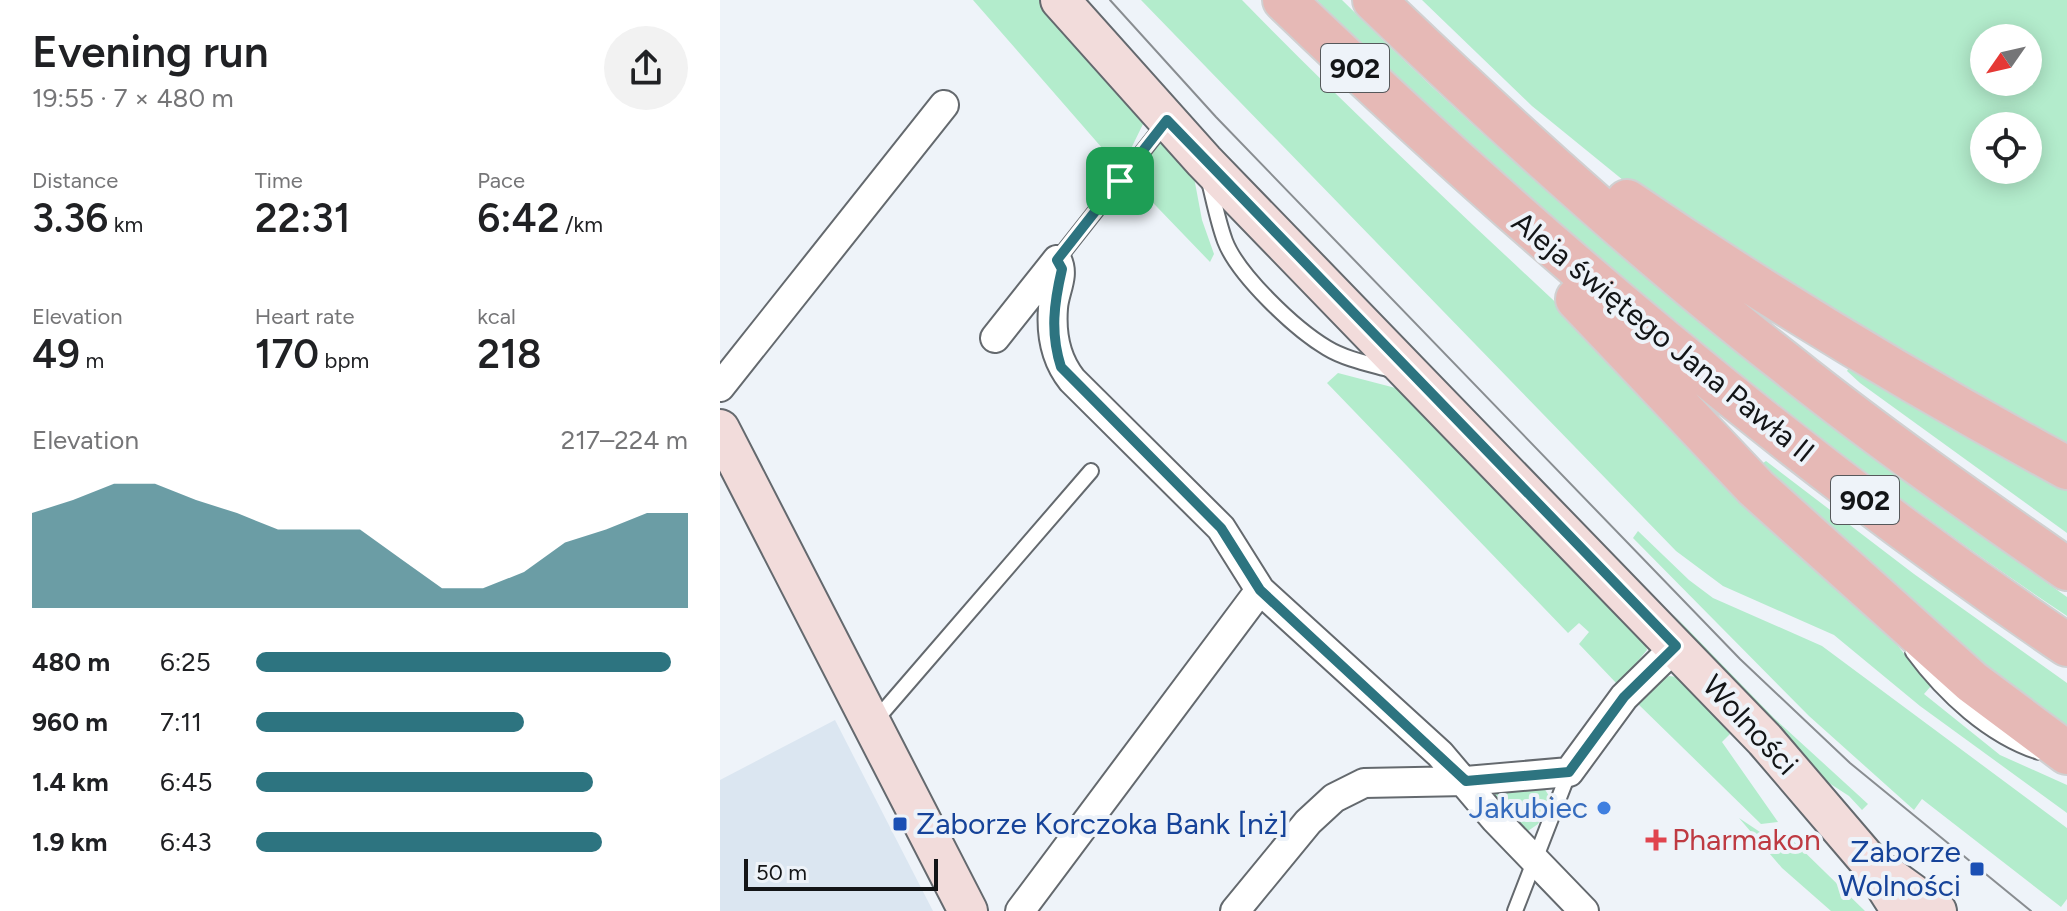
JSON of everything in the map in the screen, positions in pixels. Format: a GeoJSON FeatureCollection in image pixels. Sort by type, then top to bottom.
{"type":"FeatureCollection","features":[{"type":"Feature","properties":{"kind":"main road","name":"Aleja świętego Jana Pawła II"},"geometry":{"type":"LineString","coordinates":[[1284,0],[1427,137],[1552,249],[1774,431],[1926,546],[2067,645]]}},
{"type":"Feature","properties":{"kind":"main road","name":"Aleja świętego Jana Pawła II"},"geometry":{"type":"LineString","coordinates":[[1374,0],[1621,226],[1774,354],[1890,444],[2067,569]]}},
{"type":"Feature","properties":{"kind":"main road"},"geometry":{"type":"LineString","coordinates":[[1450,71],[1723,267],[1866,356],[2067,468]]}},
{"type":"Feature","properties":{"kind":"main road"},"geometry":{"type":"LineString","coordinates":[[1427,137],[1756,488],[1972,682],[2067,754]]}},
{"type":"Feature","properties":{"kind":"street","name":"Wolności"},"geometry":{"type":"LineString","coordinates":[[1060,0],[1204,161],[1676,646],[1799,777],[1871,864],[1901,911]]}},
{"type":"Feature","properties":{"kind":"street"},"geometry":{"type":"LineString","coordinates":[[720,387],[944,105]]}},
{"type":"Feature","properties":{"kind":"street"},"geometry":{"type":"LineString","coordinates":[[995,338],[1057,260],[1062,269],[1053,308],[1056,351],[1061,367],[1221,528],[1260,590],[1466,781],[1495,819],[1584,911]]}},
{"type":"Feature","properties":{"kind":"street"},"geometry":{"type":"LineString","coordinates":[[720,429],[968,911]]}},
{"type":"Feature","properties":{"kind":"street"},"geometry":{"type":"LineString","coordinates":[[1020,911],[1260,590]]}},
{"type":"Feature","properties":{"kind":"street"},"geometry":{"type":"LineString","coordinates":[[1235,911],[1308,822],[1334,798],[1364,783],[1466,781],[1569,772],[1624,697],[1676,646]]}},
{"type":"Feature","properties":{"kind":"street","name":"Wolności"},"geometry":{"type":"LineString","coordinates":[[1871,864],[1937,911]]}},
{"type":"Feature","properties":{"kind":"lane"},"geometry":{"type":"LineString","coordinates":[[1057,260],[1167,120]]}},
{"type":"Feature","properties":{"kind":"lane"},"geometry":{"type":"LineString","coordinates":[[872,724],[1091,471]]}},
{"type":"Feature","properties":{"kind":"lane"},"geometry":{"type":"LineString","coordinates":[[1515,911],[1538,860],[1569,772]]}},
{"type":"Feature","properties":{"kind":"shaded area"},"geometry":{"type":"Polygon","coordinates":[[[835,720],[933,911],[720,911],[720,780],[835,720]]]}},
{"type":"Feature","properties":{"kind":"green space"},"geometry":{"type":"Polygon","coordinates":[[[973,0],[1039,0],[1145,120],[1123,165],[1116,164],[973,0]]]}},
{"type":"Feature","properties":{"kind":"green space"},"geometry":{"type":"Polygon","coordinates":[[[1141,0],[1242,0],[1390,146],[1693,433],[1841,580],[1931,686],[1924,694],[2000,755],[2067,785],[2067,813],[1920,706],[1834,635],[1723,586],[1676,551],[1141,0]]]}},
{"type":"Feature","properties":{"kind":"green space"},"geometry":{"type":"Polygon","coordinates":[[[1317,0],[1342,0],[1513,161],[1692,314],[1877,458],[2067,597],[2067,616],[1906,503],[1699,341],[1478,154],[1396,79],[1317,0]]]}},
{"type":"Feature","properties":{"kind":"green space"},"geometry":{"type":"Polygon","coordinates":[[[1422,0],[2067,0],[2067,455],[1661,211],[1532,106],[1422,0]]]}},
{"type":"Feature","properties":{"kind":"green space"},"geometry":{"type":"Polygon","coordinates":[[[1162,140],[1193,172],[1202,220],[1214,254],[1210,262],[1132,181],[1162,140]]]}},
{"type":"Feature","properties":{"kind":"green space"},"geometry":{"type":"Polygon","coordinates":[[[1850,366],[2067,484],[2067,533],[1860,383],[1847,371],[1850,366]]]}},
{"type":"Feature","properties":{"kind":"green space"},"geometry":{"type":"Polygon","coordinates":[[[1338,373],[1407,391],[1642,633],[1647,650],[1618,685],[1579,644],[1589,632],[1579,623],[1568,633],[1327,383],[1338,373]]]}},
{"type":"Feature","properties":{"kind":"green space"},"geometry":{"type":"Polygon","coordinates":[[[1766,461],[1914,574],[2067,683],[2067,728],[1992,683],[1760,465],[1766,461]]]}},
{"type":"Feature","properties":{"kind":"green space"},"geometry":{"type":"Polygon","coordinates":[[[1638,531],[1689,580],[1713,598],[1822,646],[2067,828],[2067,899],[2061,907],[1922,799],[1914,810],[1809,716],[1633,538],[1638,531]]]}},
{"type":"Feature","properties":{"kind":"green space"},"geometry":{"type":"Polygon","coordinates":[[[1673,614],[1774,718],[1868,804],[1862,810],[1849,796],[1812,772],[1673,614]]]}},
{"type":"Feature","properties":{"kind":"green space"},"geometry":{"type":"Polygon","coordinates":[[[1669,676],[1685,678],[1708,701],[1730,734],[1722,742],[1778,822],[1761,824],[1636,702],[1649,687],[1669,676]]]}},
{"type":"Feature","properties":{"kind":"green space"},"geometry":{"type":"Polygon","coordinates":[[[1544,788],[1551,799],[1538,824],[1528,831],[1497,802],[1494,795],[1496,791],[1544,788]]]}},
{"type":"Feature","properties":{"kind":"green space"},"geometry":{"type":"Polygon","coordinates":[[[1739,818],[1763,834],[1785,833],[1865,911],[1831,911],[1782,868],[1739,818]]]}},
{"type":"Feature","properties":{"kind":"tram line"},"geometry":{"type":"LineString","coordinates":[[1110,0],[1216,117],[1740,659],[1850,763],[2031,911]]}},
{"type":"Feature","properties":{"kind":"place","name":"Jakubiec"},"geometry":{"type":"Point","coordinates":[1604,808]}},
{"type":"Feature","properties":{"kind":"place","name":"Zaborze Korczoka Bank [nż]"},"geometry":{"type":"Point","coordinates":[900,824]}},
{"type":"Feature","properties":{"kind":"place","name":"Pharmakon"},"geometry":{"type":"Point","coordinates":[1656,840]}},
{"type":"Feature","properties":{"kind":"place","name":"Zaborze Wolności"},"geometry":{"type":"Point","coordinates":[1977,869]}},
{"type":"Feature","properties":{"kind":"route"},"geometry":{"type":"LineString","coordinates":[[1167,120],[1676,646],[1624,697],[1569,772],[1466,781],[1260,590],[1221,528],[1061,367],[1056,351],[1053,308],[1062,269],[1057,260],[1120,181],[1167,120]]}}]}
